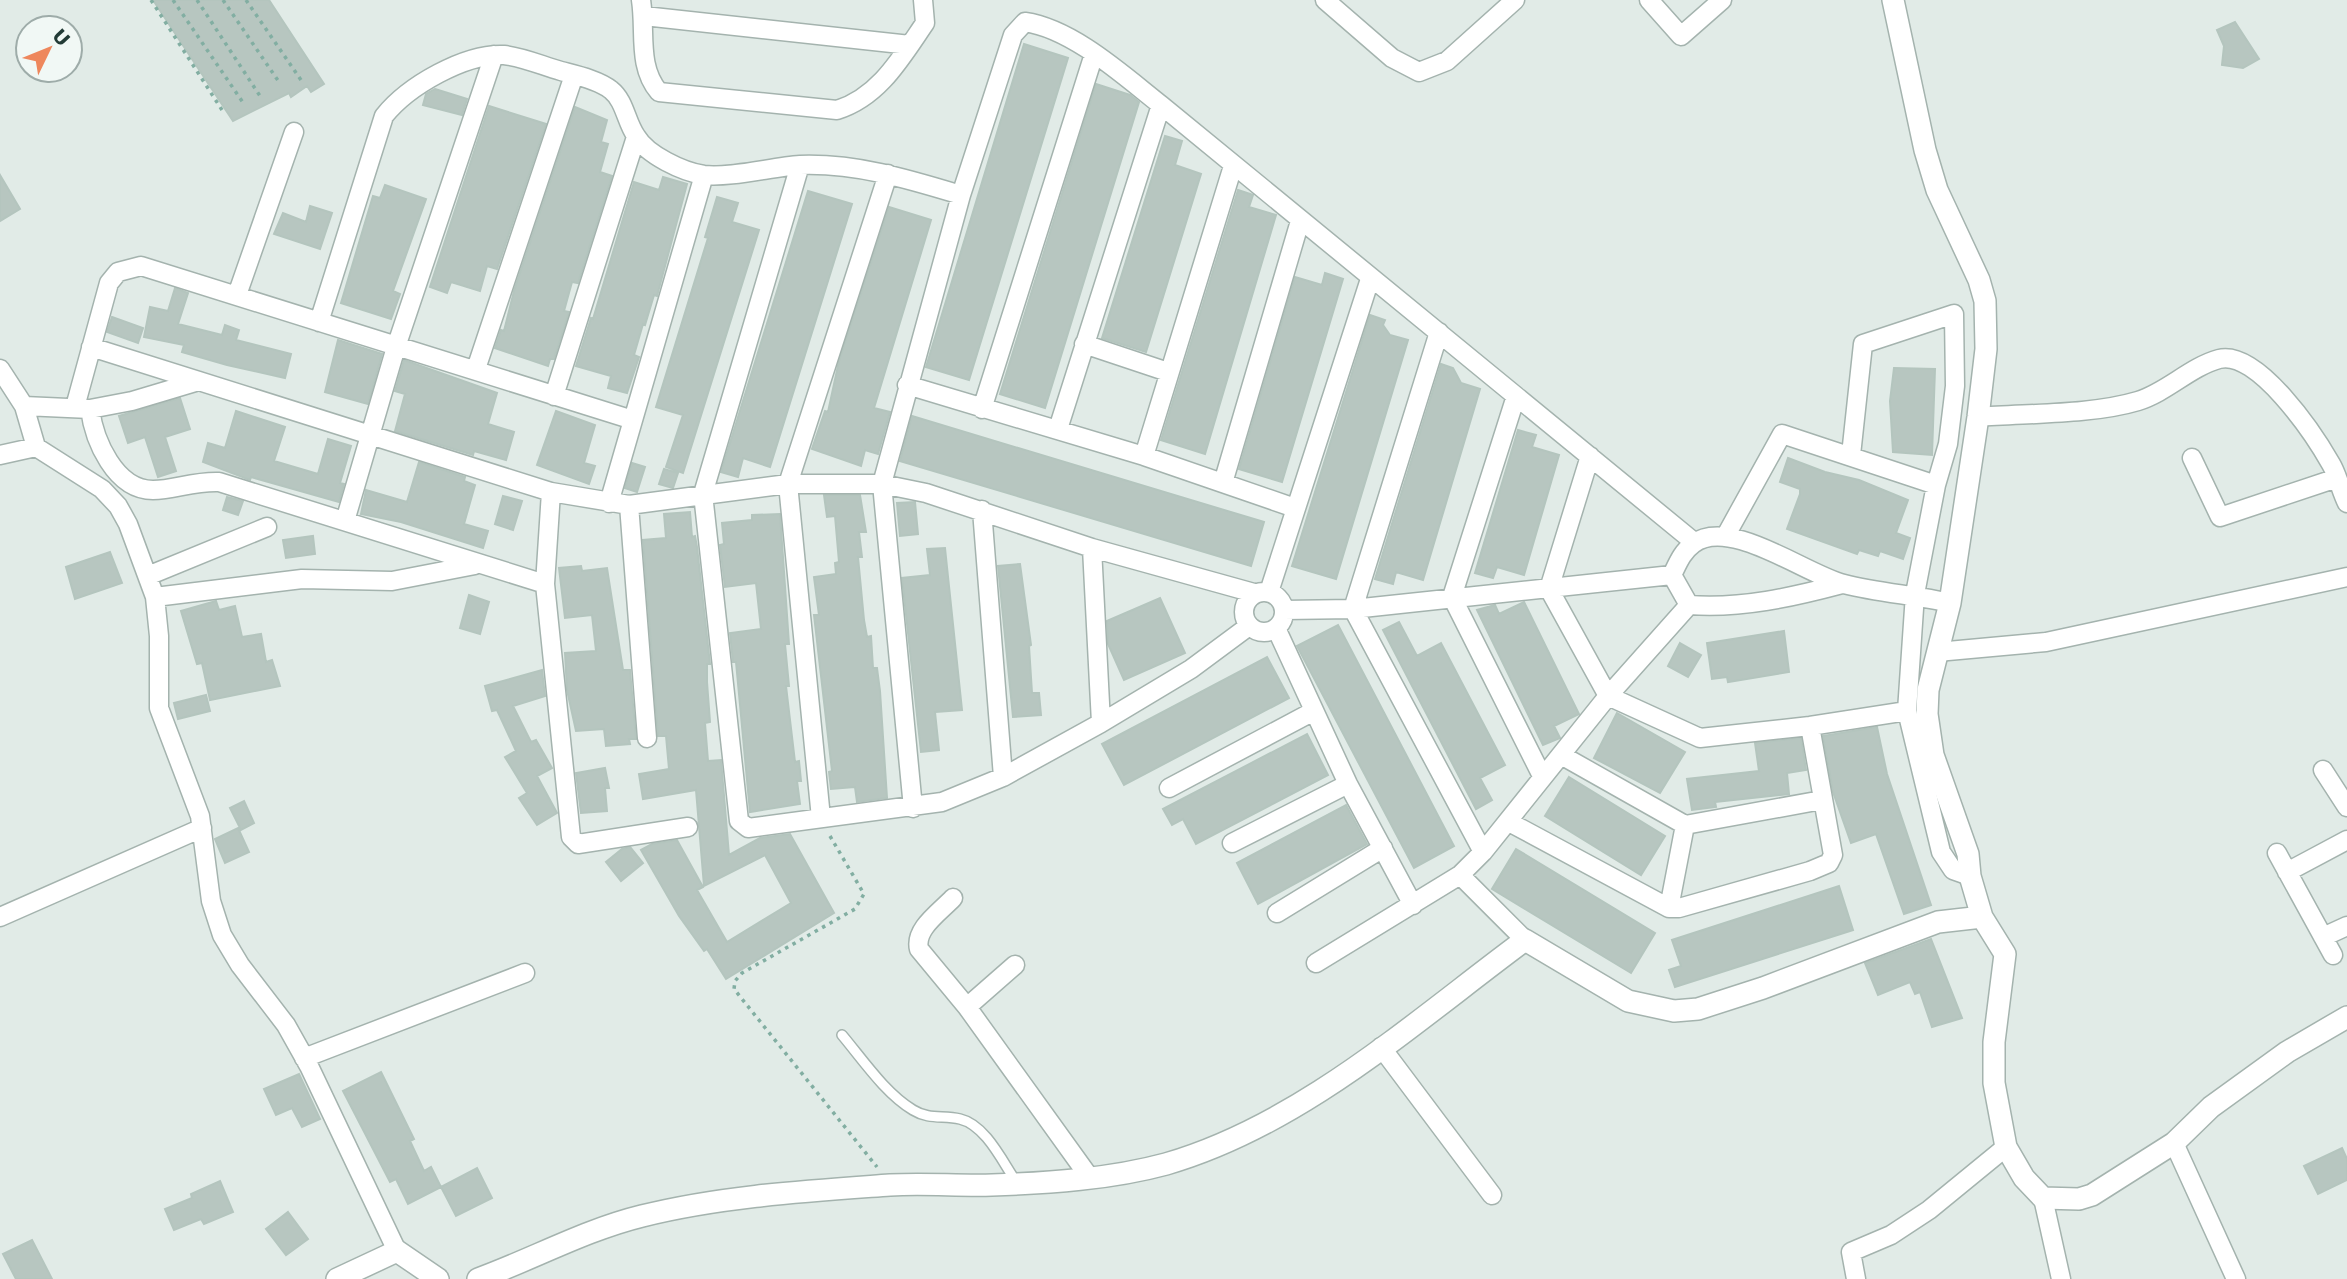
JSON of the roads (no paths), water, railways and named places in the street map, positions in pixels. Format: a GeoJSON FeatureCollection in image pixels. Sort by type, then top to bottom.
{"type":"FeatureCollection","features":[{"type":"Feature","properties":{"kind":"street"},"geometry":{"type":"LineString","coordinates":[[910,45],[642,8],[645,68],[650,81],[659,92],[674,96],[837,110],[857,104],[876,89],[910,45],[925,23],[923,0]]}},
{"type":"Feature","properties":{"kind":"street"},"geometry":{"type":"LineString","coordinates":[[1325,0],[1392,58],[1419,72],[1447,61],[1515,0]]}},
{"type":"Feature","properties":{"kind":"street"},"geometry":{"type":"LineString","coordinates":[[1649,0],[1681,36],[1722,0]]}},
{"type":"Feature","properties":{"kind":"street"},"geometry":{"type":"LineString","coordinates":[[1894,0],[1925,150],[1937,190],[1979,279],[1986,302],[1986,349],[1978,417],[1950,603],[1928,690],[1929,734],[1941,779],[1968,854],[1970,876],[1982,917],[2005,954],[1994,1042],[1994,1083],[2006,1147],[2024,1178],[2043,1198],[2061,1279]]}},
{"type":"Feature","properties":{"kind":"street"},"geometry":{"type":"LineString","coordinates":[[913,808],[882,484],[961,195],[1013,35],[1025,22],[1046,27],[1094,54],[1161,105],[1370,279],[1439,332],[1695,542]]}},
{"type":"Feature","properties":{"kind":"street"},"geometry":{"type":"LineString","coordinates":[[982,409],[1094,54]]}},
{"type":"Feature","properties":{"kind":"street"},"geometry":{"type":"LineString","coordinates":[[319,322],[384,116],[396,101],[444,70],[494,55],[508,56],[574,75],[610,89],[620,101],[636,137],[667,161],[704,175],[800,165],[851,166],[961,195]]}},
{"type":"Feature","properties":{"kind":"street"},"geometry":{"type":"LineString","coordinates":[[345,521],[397,346],[494,55]]}},
{"type":"Feature","properties":{"kind":"street"},"geometry":{"type":"LineString","coordinates":[[476,369],[574,75]]}},
{"type":"Feature","properties":{"kind":"street"},"geometry":{"type":"LineString","coordinates":[[1058,429],[1161,105]]}},
{"type":"Feature","properties":{"kind":"street"},"geometry":{"type":"LineString","coordinates":[[237,295],[294,132]]}},
{"type":"Feature","properties":{"kind":"street"},"geometry":{"type":"LineString","coordinates":[[554,396],[636,137]]}},
{"type":"Feature","properties":{"kind":"street"},"geometry":{"type":"LineString","coordinates":[[800,165],[704,494],[739,821],[748,828],[942,802],[1003,777],[1101,723],[1191,670],[1249,626]]}},
{"type":"Feature","properties":{"kind":"street"},"geometry":{"type":"LineString","coordinates":[[1144,456],[1233,166]]}},
{"type":"Feature","properties":{"kind":"street"},"geometry":{"type":"LineString","coordinates":[[821,818],[788,484],[888,174]]}},
{"type":"Feature","properties":{"kind":"street"},"geometry":{"type":"LineString","coordinates":[[609,503],[704,175]]}},
{"type":"Feature","properties":{"kind":"street"},"geometry":{"type":"LineString","coordinates":[[1223,483],[1300,221]]}},
{"type":"Feature","properties":{"kind":"street"},"geometry":{"type":"LineString","coordinates":[[545,584],[219,482],[197,481],[154,490],[139,487],[122,476],[108,460],[82,408],[91,347],[109,283],[118,272],[130,266],[141,266],[633,420]]}},
{"type":"Feature","properties":{"kind":"street"},"geometry":{"type":"LineString","coordinates":[[91,347],[370,432],[551,492],[609,503],[629,505],[788,484],[882,484],[982,510],[1091,548],[1262,593],[1279,598],[1284,610],[1282,620],[1276,628],[1263,632],[1249,626],[1243,612],[1248,598],[1262,593],[1295,508],[1370,279]]}},
{"type":"Feature","properties":{"kind":"street"},"geometry":{"type":"LineString","coordinates":[[1851,456],[1863,344],[1954,314],[1955,386],[1948,444],[1936,485],[1915,594],[1909,643],[1907,711],[1941,852],[1953,870],[1970,876]]}},
{"type":"Feature","properties":{"kind":"street"},"geometry":{"type":"LineString","coordinates":[[1439,332],[1353,609],[1483,852]]}},
{"type":"Feature","properties":{"kind":"street"},"geometry":{"type":"LineString","coordinates":[[1084,344],[1168,372]]}},
{"type":"Feature","properties":{"kind":"street"},"geometry":{"type":"LineString","coordinates":[[1978,417],[2104,407],[2138,401],[2158,394],[2217,360],[2230,358],[2244,362],[2294,410],[2332,465],[2347,503]]}},
{"type":"Feature","properties":{"kind":"street"},"geometry":{"type":"LineString","coordinates":[[0,369],[24,406],[36,447]]}},
{"type":"Feature","properties":{"kind":"street"},"geometry":{"type":"LineString","coordinates":[[24,406],[82,408],[132,401],[199,381]]}},
{"type":"Feature","properties":{"kind":"street"},"geometry":{"type":"LineString","coordinates":[[907,385],[1144,456],[1295,508]]}},
{"type":"Feature","properties":{"kind":"street"},"geometry":{"type":"LineString","coordinates":[[1516,396],[1452,597],[1542,776]]}},
{"type":"Feature","properties":{"kind":"street"},"geometry":{"type":"LineString","coordinates":[[1725,537],[1782,434],[1936,485]]}},
{"type":"Feature","properties":{"kind":"street"},"geometry":{"type":"LineString","coordinates":[[0,455],[36,447],[78,471],[102,489],[118,506],[150,575],[159,636],[159,708],[188,780],[202,828],[211,901],[222,935],[240,965],[286,1025],[397,1251],[438,1279]]}},
{"type":"Feature","properties":{"kind":"street"},"geometry":{"type":"LineString","coordinates":[[1590,456],[1549,589],[1608,696],[1702,738],[1810,726],[1907,711]]}},
{"type":"Feature","properties":{"kind":"street"},"geometry":{"type":"LineString","coordinates":[[2192,458],[2220,517],[2337,478]]}},
{"type":"Feature","properties":{"kind":"street"},"geometry":{"type":"LineString","coordinates":[[551,492],[545,584],[570,837],[578,844],[688,827]]}},
{"type":"Feature","properties":{"kind":"street"},"geometry":{"type":"LineString","coordinates":[[629,505],[647,738]]}},
{"type":"Feature","properties":{"kind":"street"},"geometry":{"type":"LineString","coordinates":[[982,510],[1003,777]]}},
{"type":"Feature","properties":{"kind":"street"},"geometry":{"type":"LineString","coordinates":[[150,575],[267,527]]}},
{"type":"Feature","properties":{"kind":"street"},"geometry":{"type":"LineString","coordinates":[[1672,575],[1682,555],[1695,542],[1725,537],[1772,552],[1842,584],[1915,594],[1950,603]]}},
{"type":"Feature","properties":{"kind":"street"},"geometry":{"type":"LineString","coordinates":[[1091,548],[1101,723]]}},
{"type":"Feature","properties":{"kind":"street"},"geometry":{"type":"LineString","coordinates":[[155,597],[302,579],[392,581],[479,564]]}},
{"type":"Feature","properties":{"kind":"street"},"geometry":{"type":"LineString","coordinates":[[1284,610],[1353,609],[1672,575]]}},
{"type":"Feature","properties":{"kind":"street"},"geometry":{"type":"LineString","coordinates":[[1672,575],[1689,606]]}},
{"type":"Feature","properties":{"kind":"street"},"geometry":{"type":"LineString","coordinates":[[1937,652],[2059,640],[2347,577]]}},
{"type":"Feature","properties":{"kind":"street"},"geometry":{"type":"LineString","coordinates":[[1316,963],[1460,875],[1509,822],[1542,776],[1608,696],[1689,606],[1745,604],[1802,595],[1842,584]]}},
{"type":"Feature","properties":{"kind":"street"},"geometry":{"type":"LineString","coordinates":[[1276,628],[1348,784],[1413,905]]}},
{"type":"Feature","properties":{"kind":"street"},"geometry":{"type":"LineString","coordinates":[[1169,788],[1314,711]]}},
{"type":"Feature","properties":{"kind":"street"},"geometry":{"type":"LineString","coordinates":[[1509,822],[1669,908],[1679,908],[1829,863],[1833,855],[1810,726]]}},
{"type":"Feature","properties":{"kind":"street"},"geometry":{"type":"LineString","coordinates":[[1561,755],[1685,825],[1822,800]]}},
{"type":"Feature","properties":{"kind":"street"},"geometry":{"type":"LineString","coordinates":[[2323,770],[2347,807]]}},
{"type":"Feature","properties":{"kind":"street"},"geometry":{"type":"LineString","coordinates":[[1232,843],[1348,784]]}},
{"type":"Feature","properties":{"kind":"street"},"geometry":{"type":"LineString","coordinates":[[1669,908],[1685,825]]}},
{"type":"Feature","properties":{"kind":"street"},"geometry":{"type":"LineString","coordinates":[[0,917],[202,828]]}},
{"type":"Feature","properties":{"kind":"street"},"geometry":{"type":"LineString","coordinates":[[2287,873],[2347,840]]}},
{"type":"Feature","properties":{"kind":"street"},"geometry":{"type":"LineString","coordinates":[[1277,913],[1383,849]]}},
{"type":"Feature","properties":{"kind":"street"},"geometry":{"type":"LineString","coordinates":[[2277,853],[2333,955]]}},
{"type":"Feature","properties":{"kind":"street"},"geometry":{"type":"LineString","coordinates":[[1460,875],[1525,940],[1628,1001],[1674,1011],[1698,1009],[1763,988],[1938,922],[1982,917]]}},
{"type":"Feature","properties":{"kind":"street"},"geometry":{"type":"LineString","coordinates":[[953,898],[920,932],[917,940],[919,949],[967,1007],[1090,1178]]}},
{"type":"Feature","properties":{"kind":"street"},"geometry":{"type":"LineString","coordinates":[[2323,937],[2347,926]]}},
{"type":"Feature","properties":{"kind":"street"},"geometry":{"type":"LineString","coordinates":[[478,1279],[602,1228],[642,1216],[697,1205],[891,1185],[1017,1183],[1090,1178],[1165,1164],[1211,1148],[1300,1102],[1381,1047],[1525,940]]}},
{"type":"Feature","properties":{"kind":"street"},"geometry":{"type":"LineString","coordinates":[[967,1007],[1015,965]]}},
{"type":"Feature","properties":{"kind":"street"},"geometry":{"type":"LineString","coordinates":[[304,1058],[525,973]]}},
{"type":"Feature","properties":{"kind":"street"},"geometry":{"type":"LineString","coordinates":[[2043,1198],[2079,1199],[2092,1195],[2174,1143],[2211,1107],[2287,1052],[2347,1017]]}},
{"type":"Feature","properties":{"kind":"street"},"geometry":{"type":"LineString","coordinates":[[1381,1047],[1492,1195]]}},
{"type":"Feature","properties":{"kind":"street"},"geometry":{"type":"LineString","coordinates":[[2174,1143],[2236,1279]]}},
{"type":"Feature","properties":{"kind":"street"},"geometry":{"type":"LineString","coordinates":[[1856,1279],[1851,1252],[1891,1235],[1929,1210],[2006,1147]]}},
{"type":"Feature","properties":{"kind":"street"},"geometry":{"type":"LineString","coordinates":[[337,1279],[397,1251]]}},
{"type":"Feature","properties":{"kind":"lane"},"geometry":{"type":"LineString","coordinates":[[842,1035],[911,1110],[926,1118],[960,1119],[972,1125],[982,1134],[1017,1183]]}}]}
